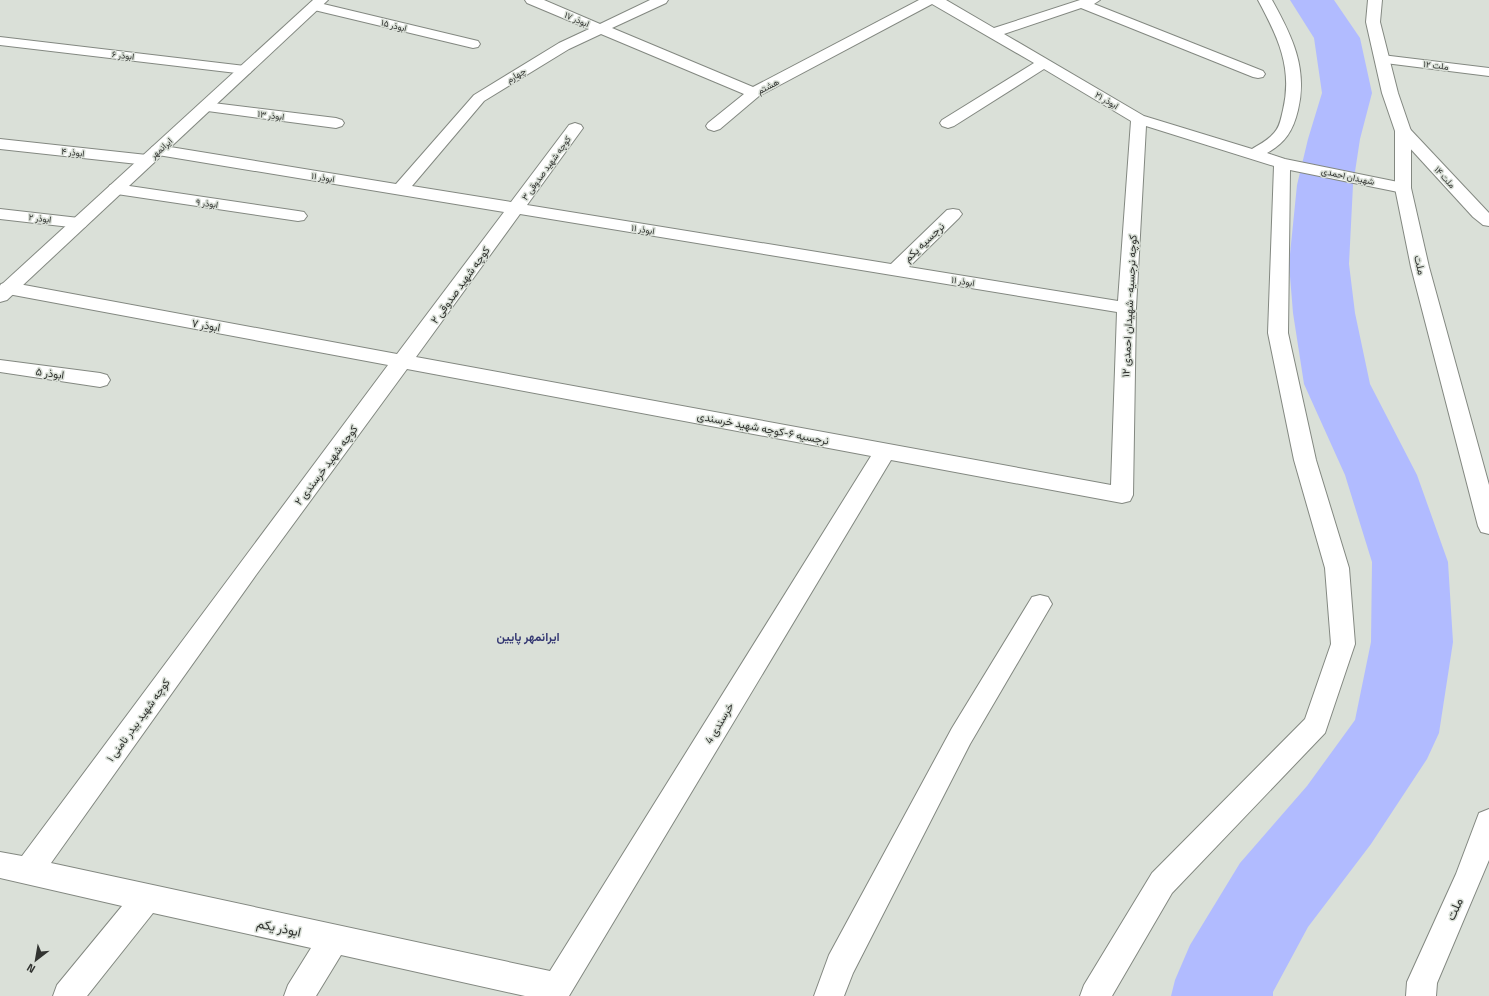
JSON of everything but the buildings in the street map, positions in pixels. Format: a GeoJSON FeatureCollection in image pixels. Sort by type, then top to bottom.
{"type":"FeatureCollection","features":[{"type":"Feature","properties":{"kind":"street","name":"۱۷ ابوذر"},"geometry":{"type":"LineString","coordinates":[[532,0],[601,29]]}},
{"type":"Feature","properties":{"kind":"street","name":"چهارم"},"geometry":{"type":"LineString","coordinates":[[400,190],[479,98],[564,46],[662,0]]}},
{"type":"Feature","properties":{"kind":"street","name":"هشتم"},"geometry":{"type":"LineString","coordinates":[[601,29],[754,93],[929,0]]}},
{"type":"Feature","properties":{"kind":"street","name":"۲۱ ابوذر"},"geometry":{"type":"LineString","coordinates":[[936,0],[1139,118],[1287,164]]}},
{"type":"Feature","properties":{"kind":"street"},"geometry":{"type":"LineString","coordinates":[[1254,154],[1276,140],[1284,132],[1293,102],[1295,84],[1293,62],[1282,33],[1265,0]]}},
{"type":"Feature","properties":{"kind":"street","name":"ملت"},"geometry":{"type":"LineString","coordinates":[[1375,0],[1373,22],[1390,93],[1403,132],[1403,188],[1420,267],[1489,526]]}},
{"type":"Feature","properties":{"kind":"street"},"geometry":{"type":"LineString","coordinates":[[994,33],[1087,2],[1258,74]]}},
{"type":"Feature","properties":{"kind":"street","name":"۱۵ ابوذر"},"geometry":{"type":"LineString","coordinates":[[318,3],[473,44]]}},
{"type":"Feature","properties":{"kind":"street","name":"ایرانمهر"},"geometry":{"type":"LineString","coordinates":[[4,292],[318,3]]}},
{"type":"Feature","properties":{"kind":"street","name":"ابوذر ۶"},"geometry":{"type":"LineString","coordinates":[[0,41],[245,70]]}},
{"type":"Feature","properties":{"kind":"street","name":"۱۲ ملت"},"geometry":{"type":"LineString","coordinates":[[1382,59],[1489,72]]}},
{"type":"Feature","properties":{"kind":"street"},"geometry":{"type":"LineString","coordinates":[[948,123],[1044,63]]}},
{"type":"Feature","properties":{"kind":"street"},"geometry":{"type":"LineString","coordinates":[[714,126],[754,93]]}},
{"type":"Feature","properties":{"kind":"street","name":"۱۳ ابوذر"},"geometry":{"type":"LineString","coordinates":[[205,107],[336,123]]}},
{"type":"Feature","properties":{"kind":"street","name":"کوچه نرجسیه- شهیدان احمدی ۱۲"},"geometry":{"type":"LineString","coordinates":[[1122,494],[1127,308],[1139,118]]}},
{"type":"Feature","properties":{"kind":"street","name":"کوچه شهید صدوقی ۳"},"geometry":{"type":"LineString","coordinates":[[516,208],[575,128]]}},
{"type":"Feature","properties":{"kind":"street","name":"۱۴ ملت"},"geometry":{"type":"LineString","coordinates":[[1403,132],[1479,213],[1489,221]]}},
{"type":"Feature","properties":{"kind":"street","name":"ابوذر ۴"},"geometry":{"type":"LineString","coordinates":[[0,144],[153,155]]}},
{"type":"Feature","properties":{"kind":"street","name":"ابوذر ۱۱"},"geometry":{"type":"LineString","coordinates":[[153,155],[516,208],[1127,308]]}},
{"type":"Feature","properties":{"kind":"street"},"geometry":{"type":"LineString","coordinates":[[1095,996],[1162,883],[1316,725],[1343,644],[1337,568],[1305,460],[1278,333],[1287,164]]}},
{"type":"Feature","properties":{"kind":"street","name":"شهیدان احمدی"},"geometry":{"type":"LineString","coordinates":[[1287,164],[1403,188]]}},
{"type":"Feature","properties":{"kind":"street","name":"۹ ابوذر"},"geometry":{"type":"LineString","coordinates":[[116,189],[298,216]]}},
{"type":"Feature","properties":{"kind":"street","name":"کوچه شهید صدوقی ۲"},"geometry":{"type":"LineString","coordinates":[[403,361],[516,208]]}},
{"type":"Feature","properties":{"kind":"street","name":"۲ ابوذر"},"geometry":{"type":"LineString","coordinates":[[0,214],[79,223]]}},
{"type":"Feature","properties":{"kind":"street","name":"نرجسیه یکم"},"geometry":{"type":"LineString","coordinates":[[895,270],[953,214]]}},
{"type":"Feature","properties":{"kind":"street","name":"۷ ابوذر"},"geometry":{"type":"LineString","coordinates":[[4,292],[403,361]]}},
{"type":"Feature","properties":{"kind":"street","name":"نرجسیه ۶-کوچه شهید خرسندی"},"geometry":{"type":"LineString","coordinates":[[403,361],[1122,494]]}},
{"type":"Feature","properties":{"kind":"street","name":"کوچه شهید خرسندی ۲"},"geometry":{"type":"LineString","coordinates":[[248,569],[403,361]]}},
{"type":"Feature","properties":{"kind":"street","name":"۵ ابوذر"},"geometry":{"type":"LineString","coordinates":[[0,366],[100,380]]}},
{"type":"Feature","properties":{"kind":"street","name":"خرسندی 4"},"geometry":{"type":"LineString","coordinates":[[555,992],[885,451]]}},
{"type":"Feature","properties":{"kind":"street","name":"کوچه شهید بیدر نامنی ۱"},"geometry":{"type":"LineString","coordinates":[[28,871],[248,569]]}},
{"type":"Feature","properties":{"kind":"street"},"geometry":{"type":"LineString","coordinates":[[829,996],[840,966],[961,736],[1040,604]]}},
{"type":"Feature","properties":{"kind":"street","name":"ملت"},"geometry":{"type":"LineString","coordinates":[[1421,996],[1422,982],[1469,876],[1489,822]]}},
{"type":"Feature","properties":{"kind":"street","name":"ابوذر یکم"},"geometry":{"type":"LineString","coordinates":[[0,865],[334,939],[555,992]]}},
{"type":"Feature","properties":{"kind":"street"},"geometry":{"type":"LineString","coordinates":[[68,996],[147,898]]}},
{"type":"Feature","properties":{"kind":"street"},"geometry":{"type":"LineString","coordinates":[[299,996],[334,939]]}},
{"type":"Feature","properties":{"kind":"waterway"},"geometry":{"type":"LineString","coordinates":[[1222,996],[1225,980],[1274,895],[1339,815],[1396,733],[1412,642],[1410,562],[1381,475],[1337,384],[1324,313],[1319,264],[1325,185],[1334,139],[1347,93],[1337,38],[1312,0]]}},
{"type":"Feature","properties":{"kind":"district","name":"ایرانمهر پایین"},"geometry":{"type":"Point","coordinates":[528,636]}}]}
